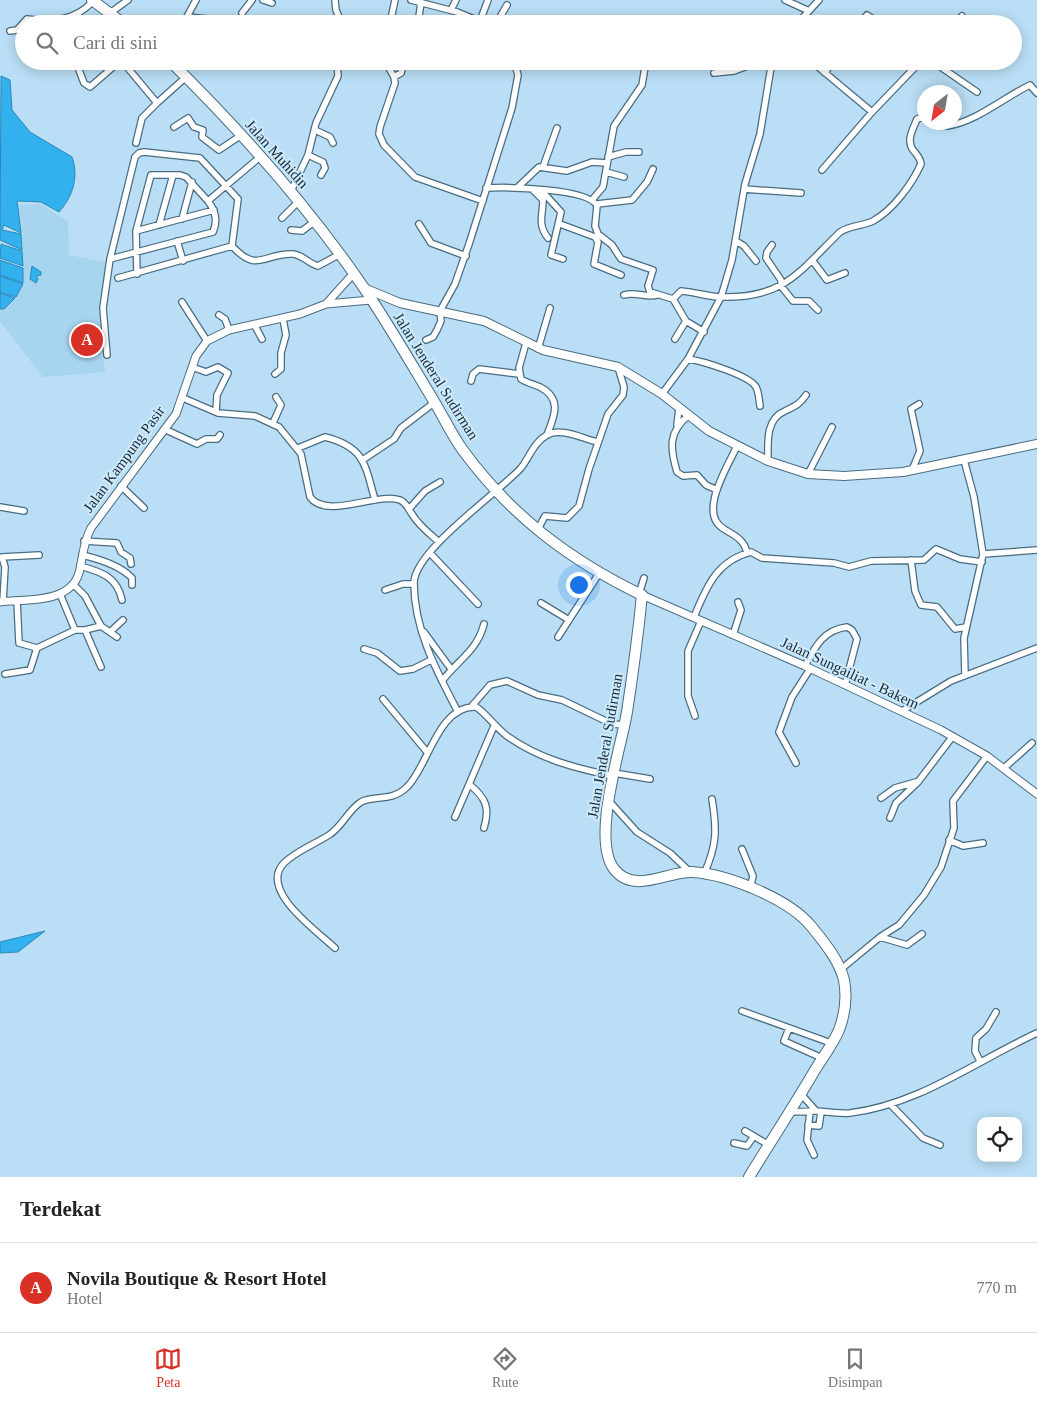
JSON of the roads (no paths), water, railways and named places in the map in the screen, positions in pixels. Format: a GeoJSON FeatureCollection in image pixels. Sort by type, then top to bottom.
{"type":"FeatureCollection","features":[{"type":"Feature","properties":{"kind":"highway"},"geometry":{"type":"LineString","coordinates":[[94,1],[113,15]]}},
{"type":"Feature","properties":{"kind":"highway","name":"Jalan Muhidin"},"geometry":{"type":"LineString","coordinates":[[179,70],[291,191],[340,254],[353,274]]}},
{"type":"Feature","properties":{"kind":"highway","name":"Jalan Jenderal Sudirman"},"geometry":{"type":"LineString","coordinates":[[353,274],[378,310],[462,448],[496,490],[537,531],[600,572],[640,594],[636,660],[609,801],[606,849],[614,870],[622,877],[641,881],[690,872],[704,874],[750,889],[782,903],[802,916],[827,945],[840,970],[844,980],[846,1000],[838,1031],[749,1177]]}},
{"type":"Feature","properties":{"kind":"main road"},"geometry":{"type":"LineString","coordinates":[[364,288],[392,301],[493,324],[538,349],[618,367],[662,394],[709,431],[768,461],[808,474],[844,476],[912,470],[1037,444]]}},
{"type":"Feature","properties":{"kind":"main road"},"geometry":{"type":"LineString","coordinates":[[378,310],[392,301]]}},
{"type":"Feature","properties":{"kind":"street"},"geometry":{"type":"LineString","coordinates":[[114,15],[119,6],[128,0]]}},
{"type":"Feature","properties":{"kind":"street"},"geometry":{"type":"LineString","coordinates":[[189,15],[196,0]]}},
{"type":"Feature","properties":{"kind":"street"},"geometry":{"type":"LineString","coordinates":[[242,13],[252,0]]}},
{"type":"Feature","properties":{"kind":"street"},"geometry":{"type":"LineString","coordinates":[[263,0],[272,3]]}},
{"type":"Feature","properties":{"kind":"street"},"geometry":{"type":"LineString","coordinates":[[335,0],[338,15]]}},
{"type":"Feature","properties":{"kind":"street"},"geometry":{"type":"LineString","coordinates":[[392,15],[395,0]]}},
{"type":"Feature","properties":{"kind":"street"},"geometry":{"type":"LineString","coordinates":[[411,0],[451,10],[461,15]]}},
{"type":"Feature","properties":{"kind":"street"},"geometry":{"type":"LineString","coordinates":[[451,10],[456,0]]}},
{"type":"Feature","properties":{"kind":"street"},"geometry":{"type":"LineString","coordinates":[[485,15],[488,0]]}},
{"type":"Feature","properties":{"kind":"street"},"geometry":{"type":"LineString","coordinates":[[786,0],[807,10]]}},
{"type":"Feature","properties":{"kind":"street"},"geometry":{"type":"LineString","coordinates":[[803,15],[819,0]]}},
{"type":"Feature","properties":{"kind":"street"},"geometry":{"type":"LineString","coordinates":[[71,15],[85,9],[94,1]]}},
{"type":"Feature","properties":{"kind":"street"},"geometry":{"type":"LineString","coordinates":[[419,15],[421,2]]}},
{"type":"Feature","properties":{"kind":"street"},"geometry":{"type":"LineString","coordinates":[[501,15],[507,5]]}},
{"type":"Feature","properties":{"kind":"street"},"geometry":{"type":"LineString","coordinates":[[10,31],[15,30]]}},
{"type":"Feature","properties":{"kind":"street"},"geometry":{"type":"LineString","coordinates":[[79,70],[84,83],[90,87],[111,70]]}},
{"type":"Feature","properties":{"kind":"street"},"geometry":{"type":"LineString","coordinates":[[129,70],[157,103]]}},
{"type":"Feature","properties":{"kind":"street"},"geometry":{"type":"LineString","coordinates":[[291,191],[308,155],[316,123],[338,76],[338,70]]}},
{"type":"Feature","properties":{"kind":"street"},"geometry":{"type":"LineString","coordinates":[[390,70],[394,77]]}},
{"type":"Feature","properties":{"kind":"street"},"geometry":{"type":"LineString","coordinates":[[402,70],[394,77],[380,127],[379,134],[384,145],[415,177],[441,184],[482,204]]}},
{"type":"Feature","properties":{"kind":"street"},"geometry":{"type":"LineString","coordinates":[[426,340],[433,337],[437,330],[441,321],[440,311],[455,284],[466,256],[512,108],[518,75],[517,70]]}},
{"type":"Feature","properties":{"kind":"street"},"geometry":{"type":"LineString","coordinates":[[644,70],[642,85],[614,126],[606,172],[600,193],[594,202],[595,226],[598,234],[612,245],[621,259],[654,270],[649,289],[657,295],[673,299],[686,321],[704,332]]}},
{"type":"Feature","properties":{"kind":"street"},"geometry":{"type":"LineString","coordinates":[[714,73],[737,70]]}},
{"type":"Feature","properties":{"kind":"street"},"geometry":{"type":"LineString","coordinates":[[662,394],[688,359],[721,297],[736,240],[744,189],[760,134],[771,70]]}},
{"type":"Feature","properties":{"kind":"street"},"geometry":{"type":"LineString","coordinates":[[822,70],[872,112]]}},
{"type":"Feature","properties":{"kind":"street"},"geometry":{"type":"LineString","coordinates":[[822,170],[872,112],[912,70]]}},
{"type":"Feature","properties":{"kind":"street"},"geometry":{"type":"LineString","coordinates":[[945,70],[977,92]]}},
{"type":"Feature","properties":{"kind":"street"},"geometry":{"type":"LineString","coordinates":[[136,143],[142,118],[186,77]]}},
{"type":"Feature","properties":{"kind":"street"},"geometry":{"type":"LineString","coordinates":[[962,122],[971,119],[1030,85],[1037,93]]}},
{"type":"Feature","properties":{"kind":"street"},"geometry":{"type":"LineString","coordinates":[[174,127],[188,118],[194,127],[203,130],[202,137],[219,150],[240,136]]}},
{"type":"Feature","properties":{"kind":"street"},"geometry":{"type":"LineString","coordinates":[[673,299],[681,292],[721,297],[760,293],[781,286],[844,230],[868,223],[884,214],[902,193],[921,164],[920,158],[911,148],[910,139],[917,120]]}},
{"type":"Feature","properties":{"kind":"street"},"geometry":{"type":"LineString","coordinates":[[543,167],[557,128]]}},
{"type":"Feature","properties":{"kind":"street"},"geometry":{"type":"LineString","coordinates":[[315,130],[330,137],[333,142]]}},
{"type":"Feature","properties":{"kind":"street"},"geometry":{"type":"LineString","coordinates":[[518,188],[537,168],[543,167],[567,171],[592,162],[608,160],[626,152],[639,152]]}},
{"type":"Feature","properties":{"kind":"street"},"geometry":{"type":"LineString","coordinates":[[107,355],[104,308],[110,259],[130,172],[135,156],[139,153],[197,156],[238,200],[232,246],[241,256],[252,262],[293,254],[318,266],[340,254]]}},
{"type":"Feature","properties":{"kind":"street"},"geometry":{"type":"LineString","coordinates":[[308,155],[323,162],[324,168],[321,174]]}},
{"type":"Feature","properties":{"kind":"street"},"geometry":{"type":"LineString","coordinates":[[208,201],[260,157]]}},
{"type":"Feature","properties":{"kind":"street"},"geometry":{"type":"LineString","coordinates":[[486,188],[541,190],[594,202],[632,200],[643,188],[653,169]]}},
{"type":"Feature","properties":{"kind":"street"},"geometry":{"type":"LineString","coordinates":[[606,172],[624,177]]}},
{"type":"Feature","properties":{"kind":"street"},"geometry":{"type":"LineString","coordinates":[[110,259],[137,252],[177,241],[212,232],[215,229],[214,210],[186,177],[154,174],[150,176],[136,231],[137,252],[138,274]]}},
{"type":"Feature","properties":{"kind":"street"},"geometry":{"type":"LineString","coordinates":[[160,225],[173,175]]}},
{"type":"Feature","properties":{"kind":"street"},"geometry":{"type":"LineString","coordinates":[[182,219],[192,182]]}},
{"type":"Feature","properties":{"kind":"street"},"geometry":{"type":"LineString","coordinates":[[532,189],[543,200],[540,222],[541,229],[548,238]]}},
{"type":"Feature","properties":{"kind":"street"},"geometry":{"type":"LineString","coordinates":[[744,189],[801,193]]}},
{"type":"Feature","properties":{"kind":"street"},"geometry":{"type":"LineString","coordinates":[[541,190],[561,212],[560,224],[551,255],[563,259]]}},
{"type":"Feature","properties":{"kind":"street"},"geometry":{"type":"LineString","coordinates":[[282,218],[299,201]]}},
{"type":"Feature","properties":{"kind":"street"},"geometry":{"type":"LineString","coordinates":[[136,231],[214,210]]}},
{"type":"Feature","properties":{"kind":"street"},"geometry":{"type":"LineString","coordinates":[[291,230],[302,231],[315,221]]}},
{"type":"Feature","properties":{"kind":"street"},"geometry":{"type":"LineString","coordinates":[[419,224],[431,243],[466,256]]}},
{"type":"Feature","properties":{"kind":"street"},"geometry":{"type":"LineString","coordinates":[[560,224],[596,237],[598,242],[594,264],[621,276]]}},
{"type":"Feature","properties":{"kind":"street"},"geometry":{"type":"LineString","coordinates":[[736,240],[744,246],[756,261]]}},
{"type":"Feature","properties":{"kind":"street"},"geometry":{"type":"LineString","coordinates":[[177,241],[183,261]]}},
{"type":"Feature","properties":{"kind":"street"},"geometry":{"type":"LineString","coordinates":[[118,278],[138,274],[232,246]]}},
{"type":"Feature","properties":{"kind":"street"},"geometry":{"type":"LineString","coordinates":[[772,246],[767,252],[766,258],[781,280],[781,286],[793,301],[809,301],[818,310]]}},
{"type":"Feature","properties":{"kind":"street"},"geometry":{"type":"LineString","coordinates":[[812,260],[825,280],[845,273]]}},
{"type":"Feature","properties":{"kind":"street"},"geometry":{"type":"LineString","coordinates":[[326,304],[353,274]]}},
{"type":"Feature","properties":{"kind":"street"},"geometry":{"type":"LineString","coordinates":[[624,295],[631,293],[646,297],[657,295]]}},
{"type":"Feature","properties":{"kind":"street"},"geometry":{"type":"LineString","coordinates":[[182,302],[207,341],[229,330],[255,326],[326,304],[371,300]]}},
{"type":"Feature","properties":{"kind":"street"},"geometry":{"type":"LineString","coordinates":[[538,349],[550,308]]}},
{"type":"Feature","properties":{"kind":"street"},"geometry":{"type":"LineString","coordinates":[[218,315],[224,319],[229,330]]}},
{"type":"Feature","properties":{"kind":"street"},"geometry":{"type":"LineString","coordinates":[[275,374],[281,369],[281,353],[286,339],[283,318]]}},
{"type":"Feature","properties":{"kind":"street"},"geometry":{"type":"LineString","coordinates":[[675,339],[686,321]]}},
{"type":"Feature","properties":{"kind":"street"},"geometry":{"type":"LineString","coordinates":[[255,326],[262,339]]}},
{"type":"Feature","properties":{"kind":"street","name":"Jalan Kampung Pasir"},"geometry":{"type":"LineString","coordinates":[[73,584],[80,566],[84,541],[91,528],[176,414],[196,356],[207,341]]}},
{"type":"Feature","properties":{"kind":"street"},"geometry":{"type":"LineString","coordinates":[[458,712],[432,660],[421,628],[414,584],[418,568],[439,542],[521,467],[535,446],[547,435],[555,417],[554,405],[545,390],[521,379],[519,374],[526,343]]}},
{"type":"Feature","properties":{"kind":"street"},"geometry":{"type":"LineString","coordinates":[[688,359],[707,363],[753,384],[758,394],[760,406]]}},
{"type":"Feature","properties":{"kind":"street"},"geometry":{"type":"LineString","coordinates":[[192,367],[206,372],[218,367],[228,373],[217,395],[216,412]]}},
{"type":"Feature","properties":{"kind":"street"},"geometry":{"type":"LineString","coordinates":[[537,531],[545,516],[564,519],[576,511],[609,411],[623,395],[624,387],[618,367]]}},
{"type":"Feature","properties":{"kind":"street"},"geometry":{"type":"LineString","coordinates":[[471,381],[473,374],[479,369],[519,374]]}},
{"type":"Feature","properties":{"kind":"street"},"geometry":{"type":"LineString","coordinates":[[768,461],[769,432],[772,422],[782,412],[796,408],[806,395]]}},
{"type":"Feature","properties":{"kind":"street"},"geometry":{"type":"LineString","coordinates":[[273,423],[281,406],[276,397]]}},
{"type":"Feature","properties":{"kind":"street"},"geometry":{"type":"LineString","coordinates":[[183,398],[216,412],[255,416],[273,423],[298,448],[306,469],[310,497],[314,501],[332,506],[397,499],[409,509],[415,519],[439,542]]}},
{"type":"Feature","properties":{"kind":"street"},"geometry":{"type":"LineString","coordinates":[[364,459],[394,439],[401,428],[435,402]]}},
{"type":"Feature","properties":{"kind":"street"},"geometry":{"type":"LineString","coordinates":[[912,470],[920,451],[911,409],[919,404]]}},
{"type":"Feature","properties":{"kind":"street"},"geometry":{"type":"LineString","coordinates":[[679,408],[672,445],[677,472],[683,476],[699,476],[705,484],[717,490]]}},
{"type":"Feature","properties":{"kind":"street"},"geometry":{"type":"LineString","coordinates":[[677,425],[689,415]]}},
{"type":"Feature","properties":{"kind":"street"},"geometry":{"type":"LineString","coordinates":[[808,474],[832,427]]}},
{"type":"Feature","properties":{"kind":"street"},"geometry":{"type":"LineString","coordinates":[[164,430],[197,444],[206,439],[217,439],[220,435]]}},
{"type":"Feature","properties":{"kind":"street"},"geometry":{"type":"LineString","coordinates":[[547,435],[562,432],[598,442]]}},
{"type":"Feature","properties":{"kind":"street"},"geometry":{"type":"LineString","coordinates":[[298,448],[325,437],[340,442],[364,459],[376,500]]}},
{"type":"Feature","properties":{"kind":"street"},"geometry":{"type":"LineString","coordinates":[[737,446],[717,490],[712,516],[716,525],[743,541],[747,553]]}},
{"type":"Feature","properties":{"kind":"street"},"geometry":{"type":"LineString","coordinates":[[964,460],[974,497],[983,554],[966,627],[963,652],[965,675]]}},
{"type":"Feature","properties":{"kind":"street"},"geometry":{"type":"LineString","coordinates":[[409,509],[425,491],[440,482]]}},
{"type":"Feature","properties":{"kind":"street"},"geometry":{"type":"LineString","coordinates":[[121,486],[144,508]]}},
{"type":"Feature","properties":{"kind":"street"},"geometry":{"type":"LineString","coordinates":[[0,507],[24,511]]}},
{"type":"Feature","properties":{"kind":"street"},"geometry":{"type":"LineString","coordinates":[[84,541],[117,543],[121,552],[130,558],[131,564]]}},
{"type":"Feature","properties":{"kind":"street"},"geometry":{"type":"LineString","coordinates":[[694,617],[709,581],[723,566],[751,552],[762,558],[834,563],[849,567],[871,561],[927,559],[936,549],[960,559],[982,562]]}},
{"type":"Feature","properties":{"kind":"street"},"geometry":{"type":"LineString","coordinates":[[983,554],[1037,550]]}},
{"type":"Feature","properties":{"kind":"street"},"geometry":{"type":"LineString","coordinates":[[430,553],[478,604]]}},
{"type":"Feature","properties":{"kind":"street"},"geometry":{"type":"LineString","coordinates":[[39,555],[1,557],[5,567],[2,602],[60,594],[73,584],[85,596],[101,626],[117,637]]}},
{"type":"Feature","properties":{"kind":"street"},"geometry":{"type":"LineString","coordinates":[[82,555],[97,559],[123,571],[132,578],[132,585]]}},
{"type":"Feature","properties":{"kind":"street"},"geometry":{"type":"LineString","coordinates":[[911,560],[915,591],[921,604],[936,607],[955,629],[966,627]]}},
{"type":"Feature","properties":{"kind":"street"},"geometry":{"type":"LineString","coordinates":[[80,566],[98,572],[115,582],[119,587],[122,600]]}},
{"type":"Feature","properties":{"kind":"street"},"geometry":{"type":"LineString","coordinates":[[558,637],[600,572]]}},
{"type":"Feature","properties":{"kind":"street"},"geometry":{"type":"LineString","coordinates":[[640,594],[644,578]]}},
{"type":"Feature","properties":{"kind":"street"},"geometry":{"type":"LineString","coordinates":[[385,590],[403,584],[414,584]]}},
{"type":"Feature","properties":{"kind":"street"},"geometry":{"type":"LineString","coordinates":[[60,594],[75,630]]}},
{"type":"Feature","properties":{"kind":"street","name":"Jalan Sungailiat - Bakem"},"geometry":{"type":"LineString","coordinates":[[640,594],[845,685],[953,736],[987,756],[1037,794]]}},
{"type":"Feature","properties":{"kind":"street"},"geometry":{"type":"LineString","coordinates":[[17,600],[19,643],[37,648],[75,630],[85,630],[101,626]]}},
{"type":"Feature","properties":{"kind":"street"},"geometry":{"type":"LineString","coordinates":[[733,635],[741,610],[738,602]]}},
{"type":"Feature","properties":{"kind":"street"},"geometry":{"type":"LineString","coordinates":[[541,603],[569,620]]}},
{"type":"Feature","properties":{"kind":"street"},"geometry":{"type":"LineString","coordinates":[[110,632],[123,620]]}},
{"type":"Feature","properties":{"kind":"street"},"geometry":{"type":"LineString","coordinates":[[696,716],[688,696],[688,651],[701,621]]}},
{"type":"Feature","properties":{"kind":"street"},"geometry":{"type":"LineString","coordinates":[[442,681],[451,669],[475,648],[484,624]]}},
{"type":"Feature","properties":{"kind":"street"},"geometry":{"type":"LineString","coordinates":[[796,763],[779,732],[792,697],[823,636],[831,631],[847,627],[852,630],[857,639],[845,685]]}},
{"type":"Feature","properties":{"kind":"street"},"geometry":{"type":"LineString","coordinates":[[421,628],[451,669]]}},
{"type":"Feature","properties":{"kind":"street"},"geometry":{"type":"LineString","coordinates":[[85,630],[101,667]]}},
{"type":"Feature","properties":{"kind":"street"},"geometry":{"type":"LineString","coordinates":[[5,674],[30,670],[37,648]]}},
{"type":"Feature","properties":{"kind":"street"},"geometry":{"type":"LineString","coordinates":[[902,711],[927,694],[965,675],[1037,648]]}},
{"type":"Feature","properties":{"kind":"street"},"geometry":{"type":"LineString","coordinates":[[364,649],[377,653],[400,671],[413,669],[432,660]]}},
{"type":"Feature","properties":{"kind":"street"},"geometry":{"type":"LineString","coordinates":[[335,948],[293,909],[279,891],[277,882],[280,868],[289,859],[337,829],[361,803],[397,794],[406,788],[414,780],[427,752],[448,721],[458,712],[472,706],[490,685],[507,681],[538,695],[562,700],[612,724],[625,725]]}},
{"type":"Feature","properties":{"kind":"street"},"geometry":{"type":"LineString","coordinates":[[383,699],[427,752]]}},
{"type":"Feature","properties":{"kind":"street"},"geometry":{"type":"LineString","coordinates":[[472,706],[480,709],[494,726],[509,738],[570,767],[650,778]]}},
{"type":"Feature","properties":{"kind":"street"},"geometry":{"type":"LineString","coordinates":[[455,817],[494,726]]}},
{"type":"Feature","properties":{"kind":"street"},"geometry":{"type":"LineString","coordinates":[[890,818],[896,803],[918,782],[953,736]]}},
{"type":"Feature","properties":{"kind":"street"},"geometry":{"type":"LineString","coordinates":[[1004,768],[1032,743]]}},
{"type":"Feature","properties":{"kind":"street"},"geometry":{"type":"LineString","coordinates":[[840,970],[880,937],[899,925],[924,894],[940,867],[954,828],[953,801],[987,756]]}},
{"type":"Feature","properties":{"kind":"street"},"geometry":{"type":"LineString","coordinates":[[881,798],[895,788],[918,782]]}},
{"type":"Feature","properties":{"kind":"street"},"geometry":{"type":"LineString","coordinates":[[470,785],[480,794],[488,807],[484,828]]}},
{"type":"Feature","properties":{"kind":"street"},"geometry":{"type":"LineString","coordinates":[[704,874],[711,860],[716,828],[712,800]]}},
{"type":"Feature","properties":{"kind":"street"},"geometry":{"type":"LineString","coordinates":[[609,801],[637,832],[670,854],[690,872]]}},
{"type":"Feature","properties":{"kind":"street"},"geometry":{"type":"LineString","coordinates":[[949,840],[963,846],[983,843]]}},
{"type":"Feature","properties":{"kind":"street"},"geometry":{"type":"LineString","coordinates":[[742,849],[753,876],[750,889]]}},
{"type":"Feature","properties":{"kind":"street"},"geometry":{"type":"LineString","coordinates":[[880,937],[907,946],[922,934]]}},
{"type":"Feature","properties":{"kind":"street"},"geometry":{"type":"LineString","coordinates":[[742,1011],[831,1043]]}},
{"type":"Feature","properties":{"kind":"street"},"geometry":{"type":"LineString","coordinates":[[980,1061],[975,1051],[976,1038],[986,1029],[996,1012]]}},
{"type":"Feature","properties":{"kind":"street"},"geometry":{"type":"LineString","coordinates":[[789,1028],[784,1041],[822,1058]]}},
{"type":"Feature","properties":{"kind":"street"},"geometry":{"type":"LineString","coordinates":[[790,1112],[816,1111],[848,1114],[891,1104],[940,1084],[980,1061],[1037,1033]]}},
{"type":"Feature","properties":{"kind":"street"},"geometry":{"type":"LineString","coordinates":[[801,1094],[816,1111],[819,1126],[808,1125]]}},
{"type":"Feature","properties":{"kind":"street"},"geometry":{"type":"LineString","coordinates":[[891,1104],[923,1138],[940,1145]]}},
{"type":"Feature","properties":{"kind":"street"},"geometry":{"type":"LineString","coordinates":[[814,1155],[808,1144],[808,1125],[816,1111]]}},
{"type":"Feature","properties":{"kind":"street"},"geometry":{"type":"LineString","coordinates":[[745,1131],[769,1144]]}},
{"type":"Feature","properties":{"kind":"street"},"geometry":{"type":"LineString","coordinates":[[734,1143],[747,1146],[754,1136]]}},
{"type":"Feature","properties":{"kind":"water"},"geometry":{"type":"Polygon","coordinates":[[[1,76],[10,80],[12,110],[30,132],[72,157],[75,172],[71,193],[59,212],[41,202],[17,201],[21,233],[4,225],[2,230],[21,234],[22,250],[0,240],[1,76]]]}},
{"type":"Feature","properties":{"kind":"water"},"geometry":{"type":"Polygon","coordinates":[[[1,244],[22,251],[23,266],[0,258],[1,244]]]}},
{"type":"Feature","properties":{"kind":"water"},"geometry":{"type":"Polygon","coordinates":[[[0,260],[23,268],[23,283],[0,275],[0,260]]]}},
{"type":"Feature","properties":{"kind":"water"},"geometry":{"type":"Polygon","coordinates":[[[32,266],[41,272],[41,275],[36,276],[38,279],[36,283],[30,279],[32,266]]]}},
{"type":"Feature","properties":{"kind":"water"},"geometry":{"type":"Polygon","coordinates":[[[0,276],[23,284],[16,297],[0,292],[0,276]]]}},
{"type":"Feature","properties":{"kind":"water"},"geometry":{"type":"Polygon","coordinates":[[[0,293],[15,298],[4,309],[0,309],[0,293]]]}},
{"type":"Feature","properties":{"kind":"water"},"geometry":{"type":"Polygon","coordinates":[[[45,931],[18,952],[0,953],[0,942],[45,931]]]}},
{"type":"Feature","properties":{"kind":"place","name":"Novila Boutique & Resort Hotel"},"geometry":{"type":"Point","coordinates":[87,340]}}]}
